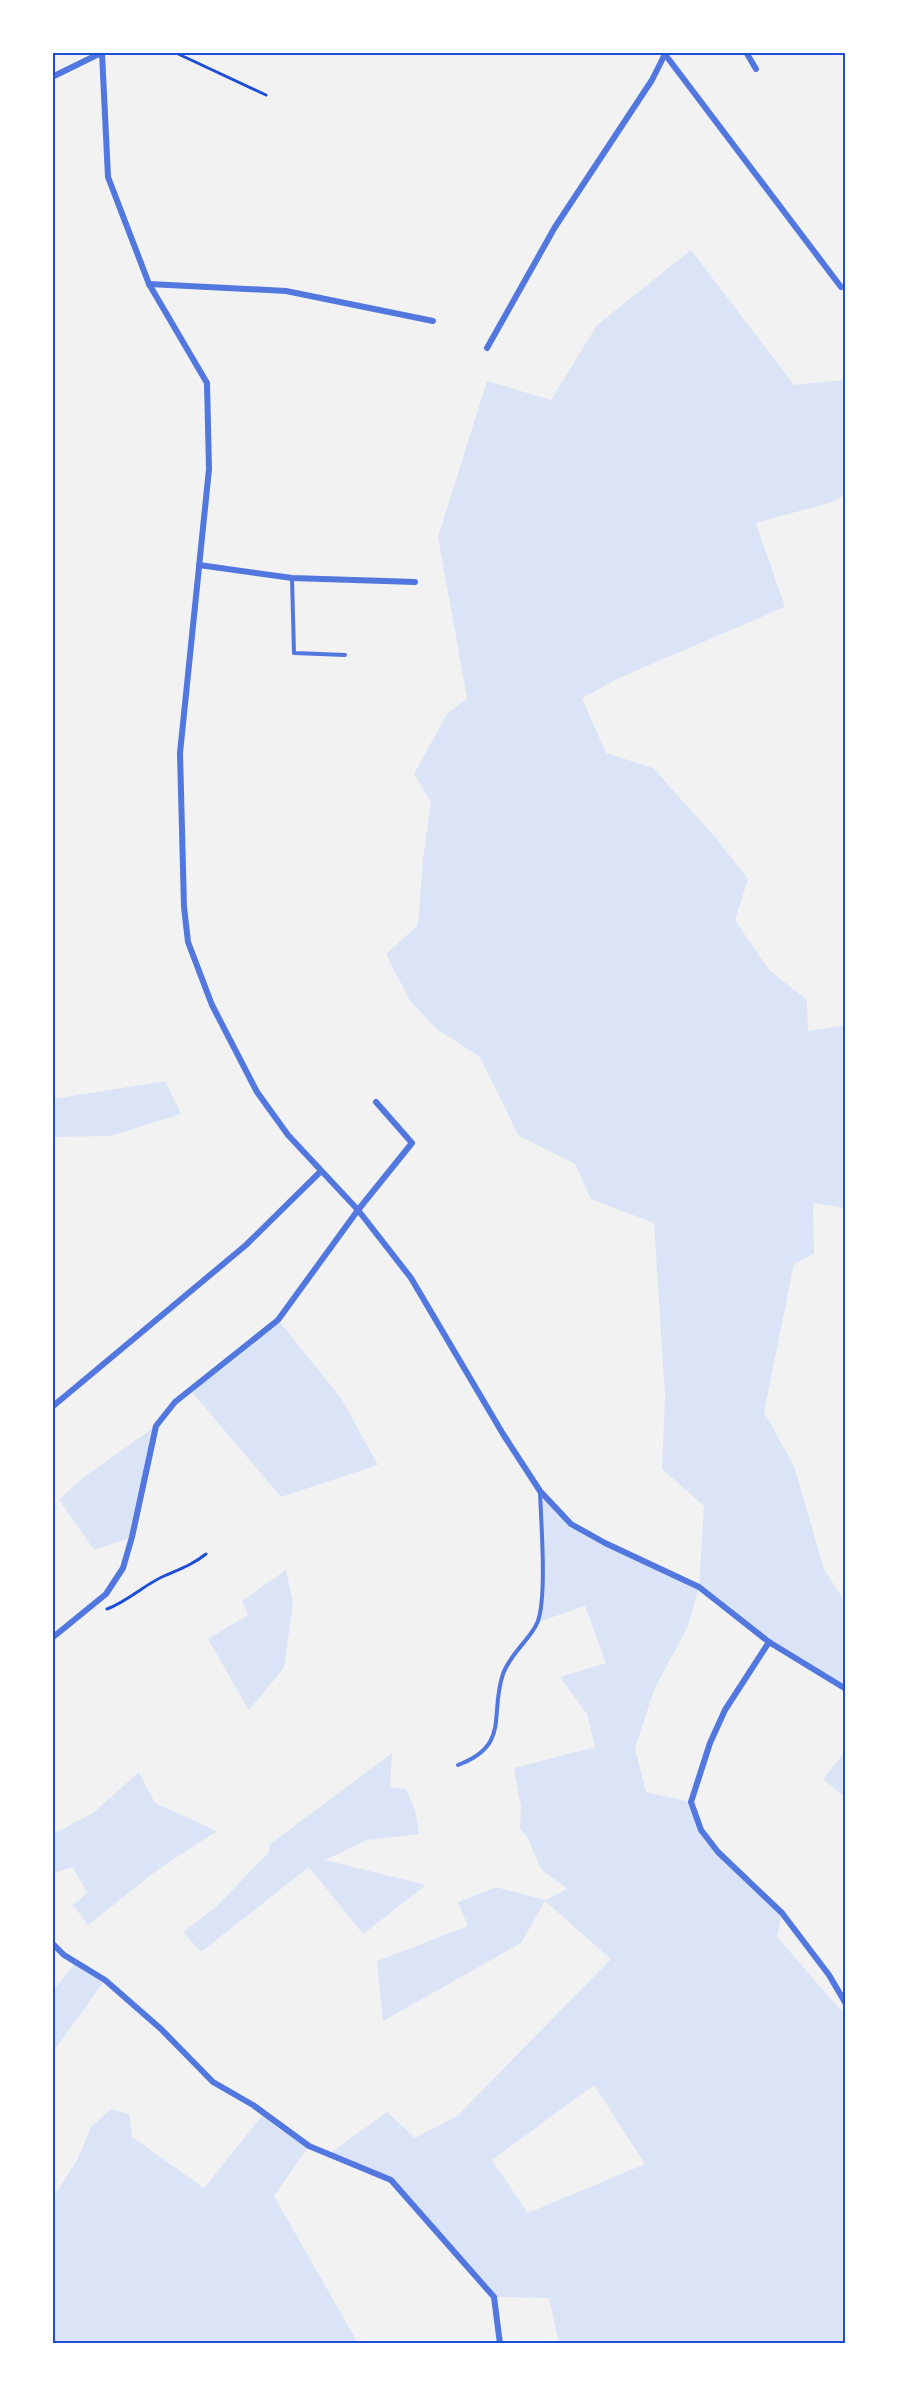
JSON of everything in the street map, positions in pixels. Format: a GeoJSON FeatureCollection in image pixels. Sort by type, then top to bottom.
{"type":"FeatureCollection","features":[{"type":"Feature","properties":{"kind":"street"},"geometry":{"type":"LineString","coordinates":[[746,52],[756,69]]}},
{"type":"Feature","properties":{"kind":"street"},"geometry":{"type":"LineString","coordinates":[[52,77],[102,53],[108,177],[149,284],[207,384],[208,469],[180,753],[184,907],[188,942],[213,1005],[256,1092],[320,1172],[358,1210],[411,1278],[502,1434],[540,1491],[571,1524],[605,1543],[699,1587],[769,1642],[846,1689]]}},
{"type":"Feature","properties":{"kind":"street"},"geometry":{"type":"LineString","coordinates":[[487,348],[555,227],[652,80],[664,53],[841,288]]}},
{"type":"Feature","properties":{"kind":"street"},"geometry":{"type":"LineString","coordinates":[[149,284],[286,291],[434,321]]}},
{"type":"Feature","properties":{"kind":"street"},"geometry":{"type":"LineString","coordinates":[[199,565],[292,578],[415,582]]}},
{"type":"Feature","properties":{"kind":"street"},"geometry":{"type":"LineString","coordinates":[[52,1638],[80,1618],[106,1594],[123,1568],[156,1426],[176,1402],[278,1320],[358,1210],[412,1143],[376,1102]]}},
{"type":"Feature","properties":{"kind":"street"},"geometry":{"type":"LineString","coordinates":[[52,1407],[246,1245],[320,1172]]}},
{"type":"Feature","properties":{"kind":"street"},"geometry":{"type":"LineString","coordinates":[[769,1642],[724,1710],[710,1743],[691,1802],[701,1830],[718,1852],[782,1913],[829,1975],[846,2004]]}},
{"type":"Feature","properties":{"kind":"street"},"geometry":{"type":"LineString","coordinates":[[52,1943],[64,1955],[105,1980],[161,2029],[213,2082],[253,2105],[309,2146],[391,2180],[494,2297],[500,2343]]}},
{"type":"Feature","properties":{"kind":"lane"},"geometry":{"type":"LineString","coordinates":[[292,578],[294,653],[345,655]]}},
{"type":"Feature","properties":{"kind":"lane"},"geometry":{"type":"LineString","coordinates":[[458,1765],[477,1758],[490,1742],[498,1719],[498,1696],[503,1674],[511,1656],[538,1622],[542,1594],[540,1491]]}},
{"type":"Feature","properties":{"kind":"path"},"geometry":{"type":"LineString","coordinates":[[174,52],[266,95]]}},
{"type":"Feature","properties":{"kind":"path"},"geometry":{"type":"LineString","coordinates":[[80,1618],[124,1603],[162,1577],[188,1568],[206,1554]]}},
{"type":"Feature","properties":{"kind":"shaded area"},"geometry":{"type":"Polygon","coordinates":[[[691,250],[794,385],[845,380],[845,495],[829,503],[756,523],[785,607],[619,678],[582,698],[606,753],[653,768],[715,837],[748,879],[735,920],[769,970],[807,1000],[808,1031],[845,1025],[845,1208],[813,1203],[814,1254],[794,1264],[764,1412],[794,1466],[824,1569],[845,1602],[846,1689],[769,1642],[699,1588],[688,1626],[654,1690],[635,1748],[646,1792],[691,1802],[701,1831],[782,1913],[777,1937],[845,2015],[845,2343],[559,2343],[549,2298],[494,2297],[391,2180],[329,2154],[387,2112],[415,2138],[457,2116],[611,1959],[545,1901],[521,1943],[383,2021],[377,1961],[468,1926],[458,1902],[496,1887],[545,1900],[567,1889],[541,1869],[528,1838],[520,1828],[521,1807],[514,1768],[595,1747],[587,1714],[560,1677],[606,1663],[585,1606],[538,1622],[542,1594],[540,1491],[571,1524],[699,1587],[704,1506],[662,1469],[665,1397],[654,1223],[591,1199],[575,1164],[518,1135],[480,1057],[437,1029],[410,1001],[386,954],[418,925],[423,859],[431,802],[414,774],[447,714],[467,698],[438,537],[487,381],[551,400],[597,325],[691,250]],[[594,2085],[492,2160],[528,2213],[645,2164],[594,2085]]]}},
{"type":"Feature","properties":{"kind":"shaded area"},"geometry":{"type":"Polygon","coordinates":[[[165,1081],[181,1114],[110,1136],[53,1137],[53,1099],[165,1081]]]}},
{"type":"Feature","properties":{"kind":"shaded area"},"geometry":{"type":"Polygon","coordinates":[[[278,1320],[341,1398],[378,1465],[281,1497],[190,1390],[278,1320]]]}},
{"type":"Feature","properties":{"kind":"shaded area"},"geometry":{"type":"Polygon","coordinates":[[[156,1426],[132,1537],[94,1550],[59,1500],[81,1479],[156,1426]]]}},
{"type":"Feature","properties":{"kind":"shaded area"},"geometry":{"type":"Polygon","coordinates":[[[286,1570],[293,1603],[284,1668],[249,1710],[208,1639],[248,1615],[242,1601],[286,1570]]]}},
{"type":"Feature","properties":{"kind":"shaded area"},"geometry":{"type":"Polygon","coordinates":[[[845,1752],[845,1797],[823,1779],[845,1752]]]}},
{"type":"Feature","properties":{"kind":"shaded area"},"geometry":{"type":"Polygon","coordinates":[[[392,1753],[390,1787],[406,1789],[415,1810],[419,1834],[367,1840],[325,1860],[426,1885],[363,1934],[309,1867],[201,1952],[183,1932],[216,1907],[269,1852],[270,1844],[392,1753]]]}},
{"type":"Feature","properties":{"kind":"shaded area"},"geometry":{"type":"Polygon","coordinates":[[[139,1772],[155,1803],[217,1831],[160,1868],[88,1925],[73,1905],[87,1893],[73,1867],[54,1873],[53,1834],[93,1813],[139,1772]]]}},
{"type":"Feature","properties":{"kind":"shaded area"},"geometry":{"type":"Polygon","coordinates":[[[76,1962],[105,1980],[53,2052],[53,1991],[76,1962]]]}},
{"type":"Feature","properties":{"kind":"shaded area"},"geometry":{"type":"Polygon","coordinates":[[[111,2109],[129,2114],[132,2137],[204,2188],[264,2113],[309,2146],[274,2196],[358,2343],[53,2344],[53,2198],[77,2160],[91,2127],[111,2109]]]}}]}
